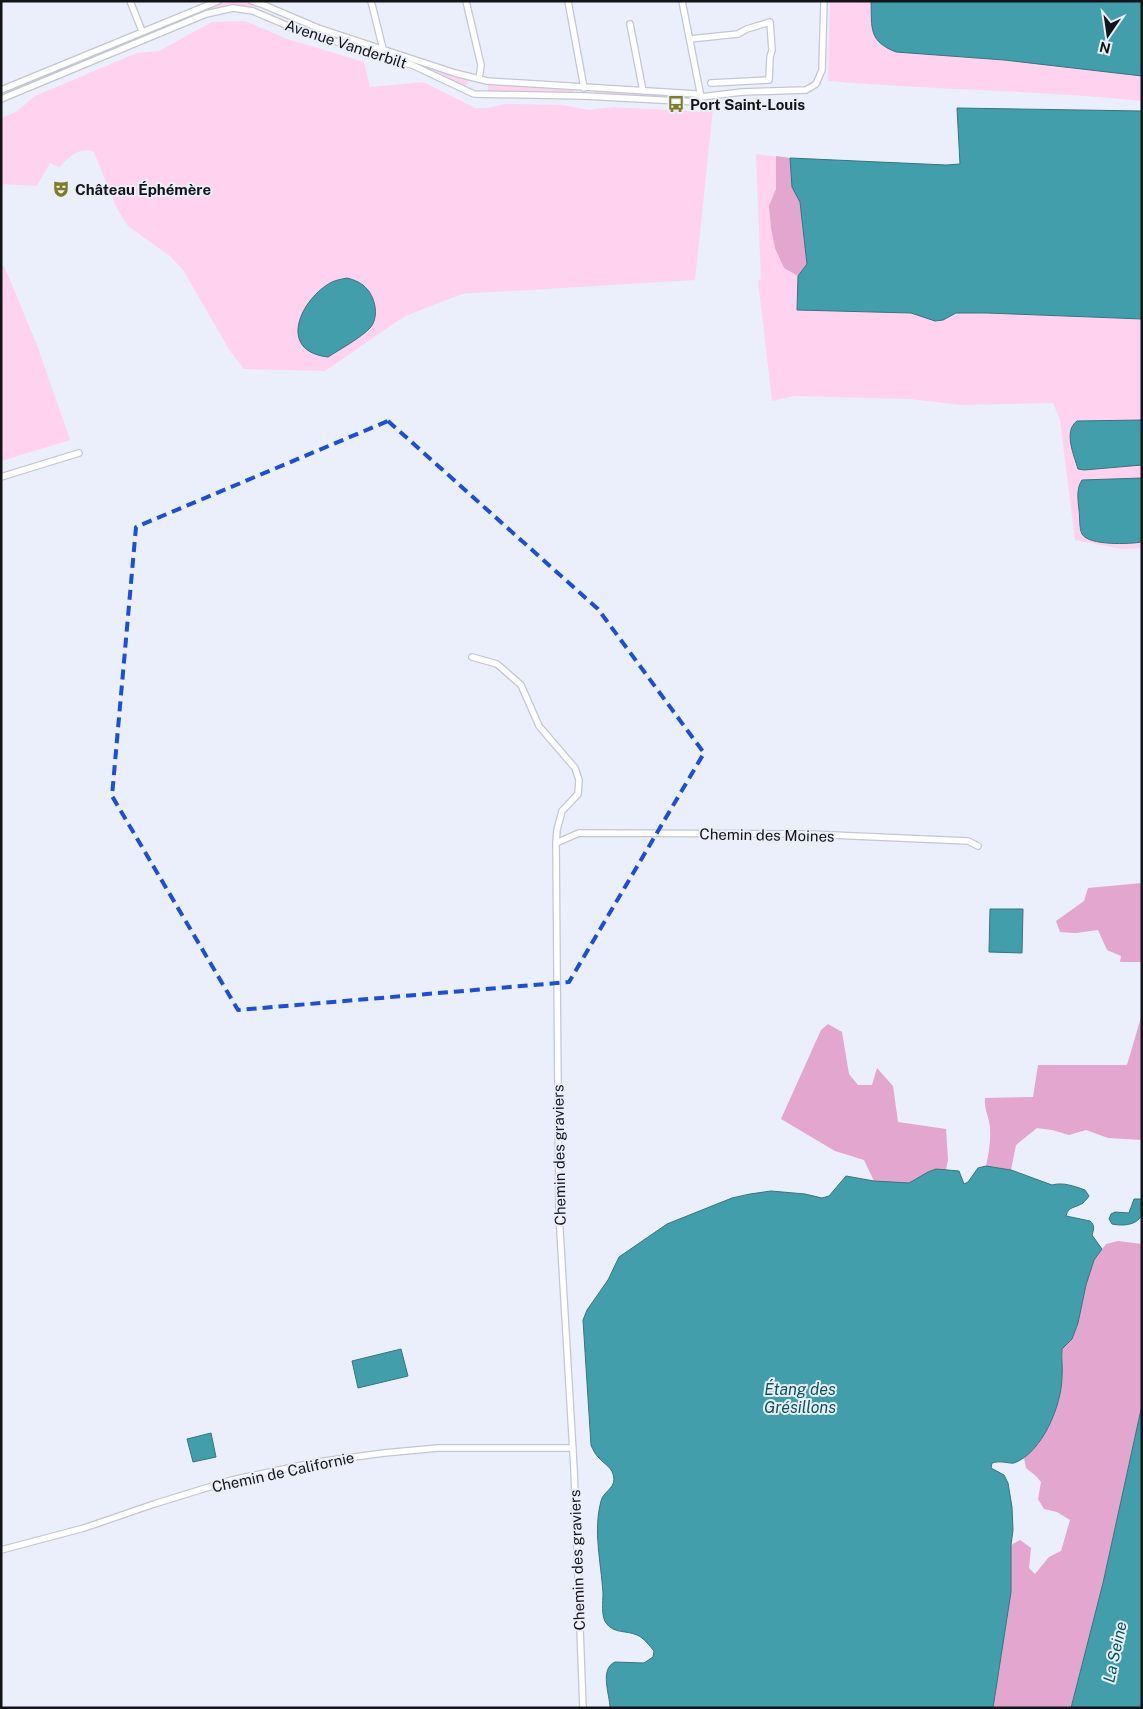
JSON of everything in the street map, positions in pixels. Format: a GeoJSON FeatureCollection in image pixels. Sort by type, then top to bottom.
{"type":"FeatureCollection","features":[{"type":"Feature","properties":{"kind":"street"},"geometry":{"type":"LineString","coordinates":[[130,1],[142,32]]}},
{"type":"Feature","properties":{"kind":"street"},"geometry":{"type":"LineString","coordinates":[[1,90],[218,1]]}},
{"type":"Feature","properties":{"kind":"street","name":"Avenue Vanderbilt"},"geometry":{"type":"LineString","coordinates":[[252,1],[270,4],[318,28],[486,82],[696,94],[701,97],[742,92],[806,90],[816,84],[822,70],[824,1]]}},
{"type":"Feature","properties":{"kind":"street"},"geometry":{"type":"LineString","coordinates":[[371,1],[383,49]]}},
{"type":"Feature","properties":{"kind":"street"},"geometry":{"type":"LineString","coordinates":[[466,1],[481,65],[479,80]]}},
{"type":"Feature","properties":{"kind":"street"},"geometry":{"type":"LineString","coordinates":[[568,1],[584,88]]}},
{"type":"Feature","properties":{"kind":"street"},"geometry":{"type":"LineString","coordinates":[[682,1],[701,97]]}},
{"type":"Feature","properties":{"kind":"street","name":"Avenue Vanderbilt"},"geometry":{"type":"LineString","coordinates":[[1,99],[206,14],[233,8],[253,11],[295,29],[412,65],[474,94],[584,96],[698,102],[701,97]]}},
{"type":"Feature","properties":{"kind":"street"},"geometry":{"type":"LineString","coordinates":[[690,39],[738,34],[747,29],[770,22],[772,50],[769,80],[710,83]]}},
{"type":"Feature","properties":{"kind":"street"},"geometry":{"type":"LineString","coordinates":[[630,24],[643,91]]}},
{"type":"Feature","properties":{"kind":"street"},"geometry":{"type":"LineString","coordinates":[[742,81],[742,92]]}},
{"type":"Feature","properties":{"kind":"street"},"geometry":{"type":"LineString","coordinates":[[1,477],[79,453]]}},
{"type":"Feature","properties":{"kind":"street","name":"Chemin des graviers"},"geometry":{"type":"LineString","coordinates":[[472,657],[497,664],[521,685],[539,726],[575,768],[579,780],[578,794],[562,811],[556,843],[559,1214],[573,1448],[583,1708]]}},
{"type":"Feature","properties":{"kind":"street","name":"Chemin des Moines"},"geometry":{"type":"LineString","coordinates":[[556,843],[580,833],[809,834],[968,841],[978,846]]}},
{"type":"Feature","properties":{"kind":"street","name":"Chemin de Californie"},"geometry":{"type":"LineString","coordinates":[[1,1550],[84,1528],[232,1480],[317,1462],[438,1448],[573,1448]]}},
{"type":"Feature","properties":{"kind":"highlighted area"},"geometry":{"type":"Polygon","coordinates":[[[388,421],[598,609],[704,753],[569,982],[238,1010],[112,796],[136,527],[388,421]]]}},
{"type":"Feature","properties":{"kind":"shaded area"},"geometry":{"type":"Polygon","coordinates":[[[830,1],[1142,1],[1142,101],[1103,97],[828,81],[830,1]]]}},
{"type":"Feature","properties":{"kind":"shaded area"},"geometry":{"type":"Polygon","coordinates":[[[228,2],[254,4],[253,9],[229,7],[218,9],[196,15],[163,29],[161,26],[217,4],[228,2]]]}},
{"type":"Feature","properties":{"kind":"shaded area"},"geometry":{"type":"Polygon","coordinates":[[[290,19],[370,47],[369,50],[288,24],[290,19]]]}},
{"type":"Feature","properties":{"kind":"shaded area"},"geometry":{"type":"Polygon","coordinates":[[[245,21],[287,39],[364,62],[370,87],[423,82],[475,108],[487,108],[505,104],[562,105],[589,110],[614,107],[700,112],[700,106],[714,99],[695,280],[462,294],[405,316],[325,371],[244,369],[230,351],[183,270],[170,256],[128,226],[116,207],[94,152],[79,151],[59,167],[50,163],[37,186],[1,184],[1,118],[16,112],[35,96],[137,53],[159,51],[212,22],[245,21]]]}},
{"type":"Feature","properties":{"kind":"shaded area"},"geometry":{"type":"Polygon","coordinates":[[[128,40],[129,43],[57,73],[56,70],[128,40]]]}},
{"type":"Feature","properties":{"kind":"shaded area"},"geometry":{"type":"Polygon","coordinates":[[[401,57],[469,79],[465,88],[400,60],[401,57]]]}},
{"type":"Feature","properties":{"kind":"shaded area"},"geometry":{"type":"Polygon","coordinates":[[[488,84],[573,89],[573,93],[488,92],[488,84]]]}},
{"type":"Feature","properties":{"kind":"shaded area"},"geometry":{"type":"Polygon","coordinates":[[[595,90],[687,96],[686,100],[595,94],[595,90]]]}},
{"type":"Feature","properties":{"kind":"shaded area"},"geometry":{"type":"Polygon","coordinates":[[[756,154],[790,158],[792,187],[807,264],[798,277],[798,310],[911,313],[935,321],[943,320],[956,313],[1142,319],[1142,548],[1122,549],[1075,540],[1060,420],[1053,403],[961,405],[910,399],[794,396],[772,401],[758,281],[761,279],[756,154]]]}},
{"type":"Feature","properties":{"kind":"shaded area"},"geometry":{"type":"Polygon","coordinates":[[[776,156],[790,158],[792,187],[800,202],[807,264],[798,276],[784,268],[775,248],[771,228],[769,206],[776,189],[776,156]]]}},
{"type":"Feature","properties":{"kind":"shaded area"},"geometry":{"type":"Polygon","coordinates":[[[4,266],[37,345],[70,440],[1,461],[1,267],[4,266]]]}},
{"type":"Feature","properties":{"kind":"shaded area"},"geometry":{"type":"Polygon","coordinates":[[[1142,883],[1142,962],[1120,962],[1121,956],[1107,950],[1098,930],[1076,933],[1060,932],[1056,921],[1084,901],[1088,888],[1142,883]]]}},
{"type":"Feature","properties":{"kind":"shaded area"},"geometry":{"type":"Polygon","coordinates":[[[1142,1014],[1142,1140],[1108,1138],[1086,1130],[1069,1135],[1037,1128],[1016,1145],[1011,1170],[986,1166],[990,1132],[985,1098],[1033,1097],[1038,1065],[1127,1065],[1142,1014]]]}},
{"type":"Feature","properties":{"kind":"shaded area"},"geometry":{"type":"Polygon","coordinates":[[[828,1024],[842,1032],[849,1074],[858,1085],[872,1085],[877,1068],[893,1086],[898,1122],[946,1129],[948,1160],[946,1170],[933,1170],[906,1184],[874,1181],[864,1160],[835,1151],[781,1119],[821,1030],[828,1024]]]}},
{"type":"Feature","properties":{"kind":"shaded area"},"geometry":{"type":"Polygon","coordinates":[[[1118,1241],[1142,1244],[1142,1405],[1103,1583],[1071,1708],[993,1708],[1011,1592],[1011,1545],[1020,1540],[1031,1548],[1029,1568],[1035,1574],[1049,1557],[1061,1551],[1070,1520],[1057,1512],[1044,1509],[1038,1499],[1041,1482],[1026,1468],[1024,1458],[1039,1443],[1062,1378],[1062,1349],[1072,1339],[1078,1323],[1086,1285],[1094,1260],[1106,1244],[1118,1241]]]}},
{"type":"Feature","properties":{"kind":"water"},"geometry":{"type":"Polygon","coordinates":[[[871,1],[1142,1],[1142,76],[1004,60],[896,52],[880,43],[873,32],[871,1]]]}},
{"type":"Feature","properties":{"kind":"water"},"geometry":{"type":"Polygon","coordinates":[[[957,108],[1142,111],[1142,319],[956,313],[943,320],[935,321],[911,313],[797,310],[798,276],[807,264],[800,202],[792,187],[790,158],[960,164],[957,108]]]}},
{"type":"Feature","properties":{"kind":"water"},"geometry":{"type":"Polygon","coordinates":[[[347,278],[361,283],[373,298],[375,319],[373,324],[362,335],[328,357],[312,353],[302,345],[298,335],[303,311],[321,290],[334,281],[347,278]]]}},
{"type":"Feature","properties":{"kind":"water"},"geometry":{"type":"Polygon","coordinates":[[[1142,420],[1142,465],[1078,469],[1070,437],[1073,425],[1077,421],[1142,420]]]}},
{"type":"Feature","properties":{"kind":"water"},"geometry":{"type":"Polygon","coordinates":[[[1142,478],[1142,542],[1120,544],[1093,541],[1082,534],[1078,495],[1082,480],[1142,478]]]}},
{"type":"Feature","properties":{"kind":"water"},"geometry":{"type":"Polygon","coordinates":[[[990,909],[1023,909],[1022,953],[989,952],[990,909]]]}},
{"type":"Feature","properties":{"kind":"water","name":"Étang des Grésillons"},"geometry":{"type":"Polygon","coordinates":[[[986,1166],[1011,1170],[1052,1185],[1064,1184],[1085,1190],[1089,1196],[1083,1203],[1070,1209],[1066,1216],[1090,1221],[1094,1227],[1092,1235],[1102,1249],[1094,1260],[1072,1339],[1062,1349],[1061,1388],[1054,1414],[1048,1427],[1041,1439],[1024,1458],[1014,1463],[992,1463],[991,1468],[1004,1475],[1008,1483],[1013,1530],[1011,1545],[1011,1592],[993,1708],[610,1708],[606,1676],[610,1665],[615,1662],[644,1663],[653,1657],[654,1651],[640,1636],[613,1629],[604,1620],[603,1613],[598,1524],[602,1498],[614,1482],[614,1479],[610,1469],[596,1455],[591,1445],[583,1320],[587,1310],[608,1280],[619,1257],[667,1224],[732,1198],[771,1191],[805,1194],[822,1198],[829,1196],[846,1176],[874,1181],[909,1183],[936,1169],[959,1171],[964,1184],[968,1182],[978,1168],[986,1166]]]}},
{"type":"Feature","properties":{"kind":"water"},"geometry":{"type":"Polygon","coordinates":[[[1134,1199],[1142,1199],[1140,1207],[1142,1215],[1139,1219],[1128,1224],[1112,1224],[1109,1219],[1111,1214],[1115,1212],[1129,1213],[1134,1199]]]}},
{"type":"Feature","properties":{"kind":"water"},"geometry":{"type":"Polygon","coordinates":[[[401,1349],[408,1376],[358,1388],[352,1361],[401,1349]]]}},
{"type":"Feature","properties":{"kind":"water","name":"La Seine"},"geometry":{"type":"Polygon","coordinates":[[[1142,1405],[1142,1708],[1071,1708],[1103,1583],[1142,1405]]]}},
{"type":"Feature","properties":{"kind":"water"},"geometry":{"type":"Polygon","coordinates":[[[211,1433],[216,1457],[193,1462],[187,1439],[211,1433]]]}},
{"type":"Feature","properties":{"kind":"place","name":"Port Saint-Louis"},"geometry":{"type":"Point","coordinates":[676,104]}},
{"type":"Feature","properties":{"kind":"place","name":"Château Éphémère"},"geometry":{"type":"Point","coordinates":[61,189]}}]}
